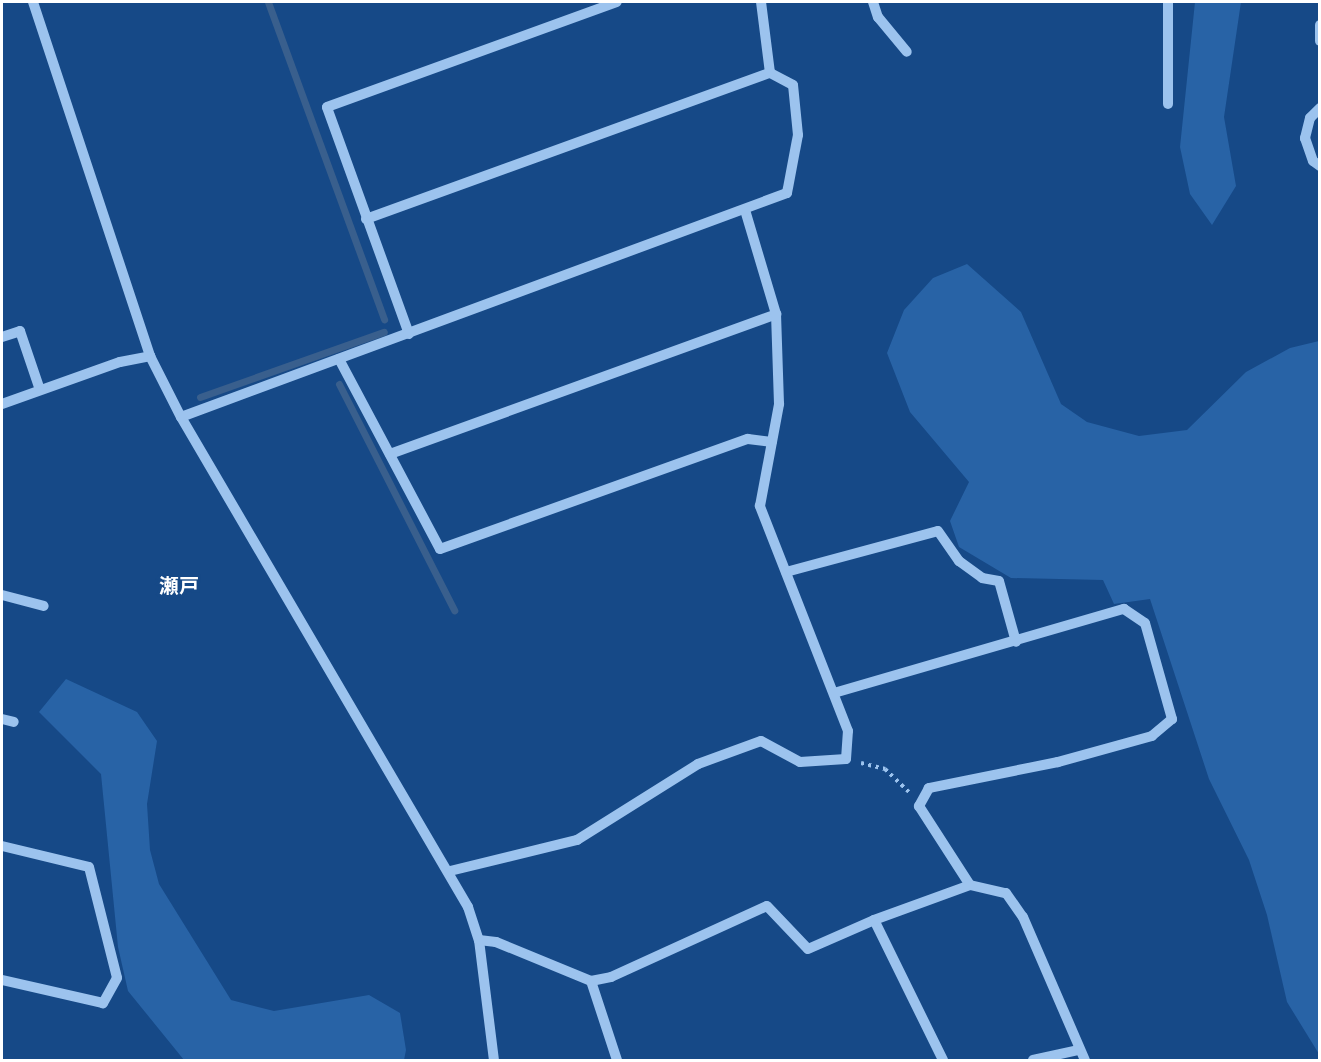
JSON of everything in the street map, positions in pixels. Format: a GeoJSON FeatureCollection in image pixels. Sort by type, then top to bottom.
{"type":"FeatureCollection","features":[{"type":"Feature","properties":{"kind":"street"},"geometry":{"type":"LineString","coordinates":[[33,2],[150,356],[181,417],[450,871],[479,940],[494,1060]]}},
{"type":"Feature","properties":{"kind":"street"},"geometry":{"type":"LineString","coordinates":[[409,334],[327,107],[617,2]]}},
{"type":"Feature","properties":{"kind":"street"},"geometry":{"type":"LineString","coordinates":[[760,2],[770,73]]}},
{"type":"Feature","properties":{"kind":"street"},"geometry":{"type":"LineString","coordinates":[[873,2],[878,17],[907,52]]}},
{"type":"Feature","properties":{"kind":"street"},"geometry":{"type":"LineString","coordinates":[[1168,2],[1168,104]]}},
{"type":"Feature","properties":{"kind":"street"},"geometry":{"type":"LineString","coordinates":[[1320,26],[1320,41]]}},
{"type":"Feature","properties":{"kind":"street"},"geometry":{"type":"LineString","coordinates":[[181,417],[787,193],[798,135],[793,85],[770,73],[366,219]]}},
{"type":"Feature","properties":{"kind":"street"},"geometry":{"type":"LineString","coordinates":[[1320,108],[1310,118],[1305,138],[1313,160],[1320,165]]}},
{"type":"Feature","properties":{"kind":"street"},"geometry":{"type":"LineString","coordinates":[[450,871],[577,840],[698,764],[760,741],[800,762],[846,759],[848,731],[760,506],[779,404],[776,314],[745,210]]}},
{"type":"Feature","properties":{"kind":"street"},"geometry":{"type":"LineString","coordinates":[[390,454],[776,314]]}},
{"type":"Feature","properties":{"kind":"street"},"geometry":{"type":"LineString","coordinates":[[2,337],[20,331],[40,390]]}},
{"type":"Feature","properties":{"kind":"street"},"geometry":{"type":"LineString","coordinates":[[2,404],[120,362],[150,356]]}},
{"type":"Feature","properties":{"kind":"street"},"geometry":{"type":"LineString","coordinates":[[339,359],[440,549],[748,439],[772,442]]}},
{"type":"Feature","properties":{"kind":"street"},"geometry":{"type":"LineString","coordinates":[[786,572],[938,531],[959,561],[982,578],[999,581],[1016,642]]}},
{"type":"Feature","properties":{"kind":"street"},"geometry":{"type":"LineString","coordinates":[[2,595],[44,606]]}},
{"type":"Feature","properties":{"kind":"street"},"geometry":{"type":"LineString","coordinates":[[834,693],[1124,609],[1145,623],[1172,719],[1152,736],[1058,762],[929,788],[919,806],[970,885]]}},
{"type":"Feature","properties":{"kind":"street"},"geometry":{"type":"LineString","coordinates":[[2,719],[14,722]]}},
{"type":"Feature","properties":{"kind":"street"},"geometry":{"type":"LineString","coordinates":[[2,846],[89,867],[117,978],[103,1004],[2,980]]}},
{"type":"Feature","properties":{"kind":"street"},"geometry":{"type":"LineString","coordinates":[[479,940],[496,942],[591,981],[610,977],[767,906],[808,949],[874,920],[970,885],[1006,893],[1023,917],[1085,1060]]}},
{"type":"Feature","properties":{"kind":"street"},"geometry":{"type":"LineString","coordinates":[[874,920],[943,1060]]}},
{"type":"Feature","properties":{"kind":"street"},"geometry":{"type":"LineString","coordinates":[[591,981],[617,1060]]}},
{"type":"Feature","properties":{"kind":"street"},"geometry":{"type":"LineString","coordinates":[[1033,1060],[1079,1050]]}},
{"type":"Feature","properties":{"kind":"path"},"geometry":{"type":"LineString","coordinates":[[846,759],[885,769],[901,781],[919,806]]}},
{"type":"Feature","properties":{"kind":"shaded area"},"geometry":{"type":"Polygon","coordinates":[[[1195,2],[1241,2],[1224,117],[1236,186],[1212,225],[1190,194],[1180,147],[1195,2]]]}},
{"type":"Feature","properties":{"kind":"shaded area"},"geometry":{"type":"Polygon","coordinates":[[[967,264],[1021,312],[1061,404],[1087,422],[1139,436],[1187,430],[1246,372],[1290,348],[1319,341],[1319,1054],[1287,1002],[1267,915],[1249,860],[1209,779],[1150,599],[1114,604],[1103,580],[1011,578],[959,547],[950,521],[969,482],[910,412],[887,353],[904,310],[933,278],[967,264]]]}},
{"type":"Feature","properties":{"kind":"shaded area"},"geometry":{"type":"Polygon","coordinates":[[[66,679],[137,712],[157,741],[147,804],[150,850],[159,884],[231,1000],[274,1011],[369,995],[400,1013],[406,1050],[404,1060],[184,1060],[128,991],[118,947],[101,774],[39,712],[66,679]]]}},
{"type":"Feature","properties":{"kind":"waterway"},"geometry":{"type":"LineString","coordinates":[[268,2],[384,319]]}},
{"type":"Feature","properties":{"kind":"waterway"},"geometry":{"type":"LineString","coordinates":[[200,397],[384,332]]}},
{"type":"Feature","properties":{"kind":"waterway"},"geometry":{"type":"LineString","coordinates":[[339,384],[454,610]]}},
{"type":"Feature","properties":{"kind":"district","name":"瀬戸"},"geometry":{"type":"Point","coordinates":[179,586]}}]}
